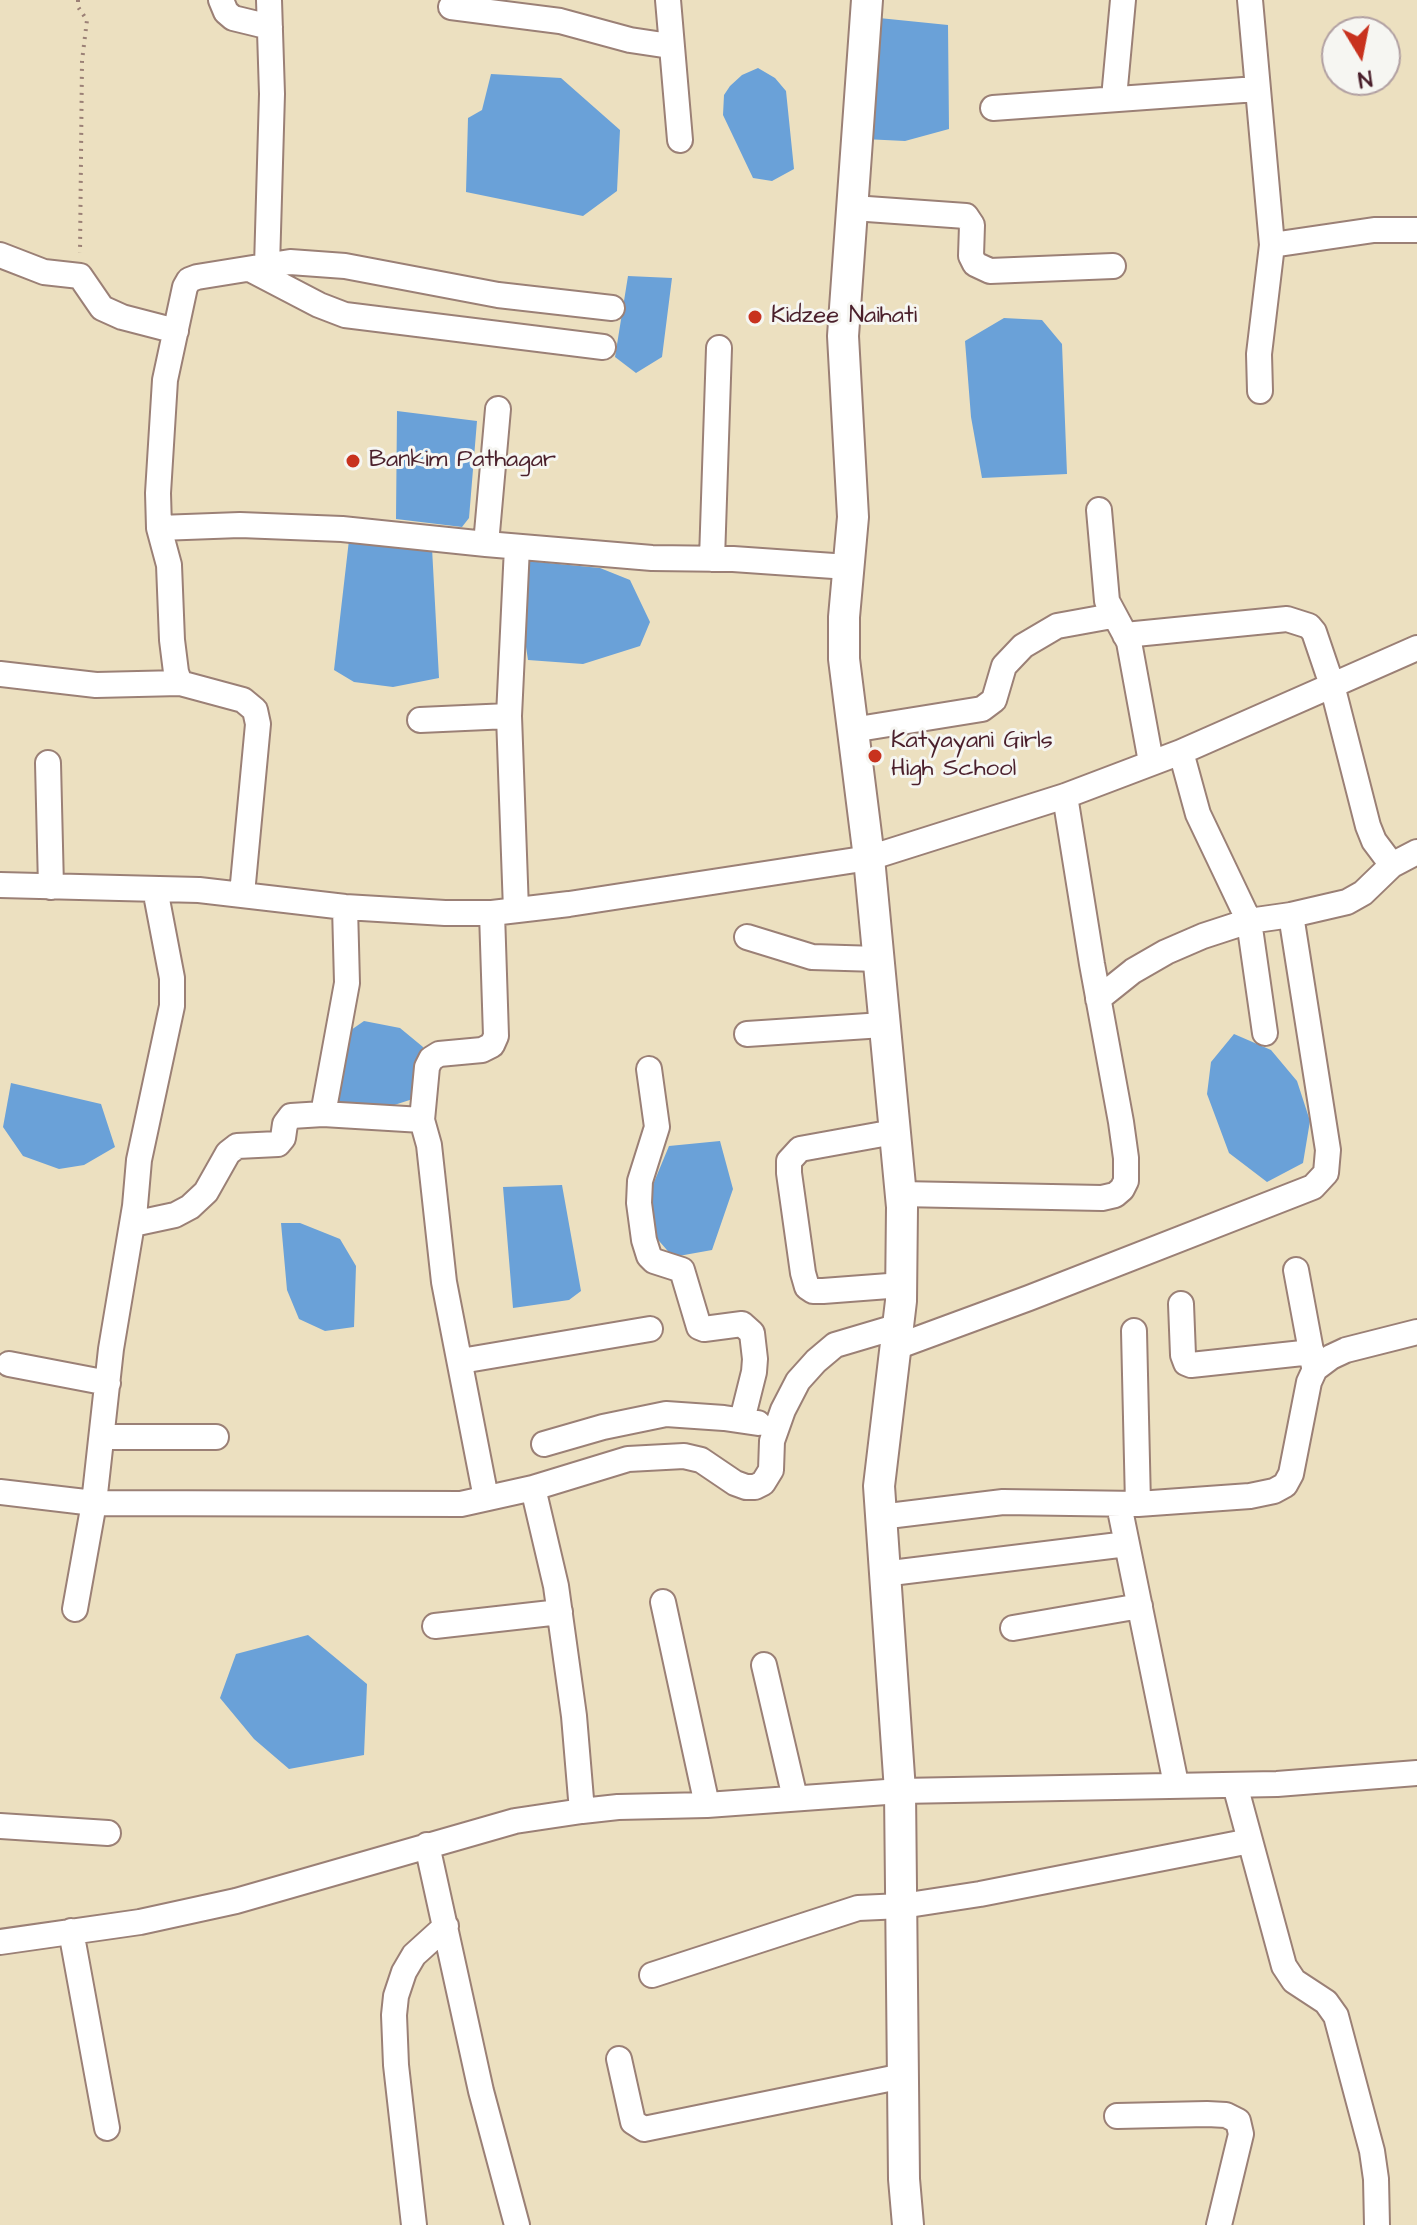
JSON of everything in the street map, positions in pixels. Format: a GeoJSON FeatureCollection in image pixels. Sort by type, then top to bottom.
{"type":"FeatureCollection","features":[{"type":"Feature","properties":{"kind":"street"},"geometry":{"type":"LineString","coordinates":[[221,0],[226,12],[233,18],[270,27]]}},
{"type":"Feature","properties":{"kind":"street"},"geometry":{"type":"LineString","coordinates":[[259,267],[272,94],[269,0]]}},
{"type":"Feature","properties":{"kind":"street"},"geometry":{"type":"LineString","coordinates":[[668,0],[680,140]]}},
{"type":"Feature","properties":{"kind":"street"},"geometry":{"type":"LineString","coordinates":[[867,0],[843,336],[853,517],[844,617],[844,659],[869,858],[900,1194],[902,1285],[879,1486],[900,1791],[904,2179],[908,2225]]}},
{"type":"Feature","properties":{"kind":"street"},"geometry":{"type":"LineString","coordinates":[[1114,98],[1123,0]]}},
{"type":"Feature","properties":{"kind":"street"},"geometry":{"type":"LineString","coordinates":[[1250,0],[1272,245],[1259,354],[1260,391]]}},
{"type":"Feature","properties":{"kind":"street"},"geometry":{"type":"LineString","coordinates":[[451,7],[560,21],[630,40],[670,46]]}},
{"type":"Feature","properties":{"kind":"street"},"geometry":{"type":"LineString","coordinates":[[993,108],[1257,89]]}},
{"type":"Feature","properties":{"kind":"street"},"geometry":{"type":"LineString","coordinates":[[853,208],[966,216],[972,225],[971,256],[975,264],[990,271],[1113,266]]}},
{"type":"Feature","properties":{"kind":"street"},"geometry":{"type":"LineString","coordinates":[[1272,245],[1374,230],[1417,230]]}},
{"type":"Feature","properties":{"kind":"street"},"geometry":{"type":"LineString","coordinates":[[0,255],[44,272],[80,276],[102,308],[122,317],[176,331]]}},
{"type":"Feature","properties":{"kind":"street"},"geometry":{"type":"LineString","coordinates":[[180,683],[172,640],[169,565],[159,528],[158,493],[165,380],[189,280],[290,262],[345,266],[498,295],[612,308]]}},
{"type":"Feature","properties":{"kind":"street"},"geometry":{"type":"LineString","coordinates":[[259,267],[319,305],[345,315],[603,347]]}},
{"type":"Feature","properties":{"kind":"street"},"geometry":{"type":"LineString","coordinates":[[712,559],[719,348]]}},
{"type":"Feature","properties":{"kind":"street"},"geometry":{"type":"LineString","coordinates":[[486,544],[498,409]]}},
{"type":"Feature","properties":{"kind":"street"},"geometry":{"type":"LineString","coordinates":[[1099,510],[1107,601],[1135,666],[1151,762]]}},
{"type":"Feature","properties":{"kind":"street"},"geometry":{"type":"LineString","coordinates":[[159,528],[240,525],[342,529],[652,558],[848,567]]}},
{"type":"Feature","properties":{"kind":"street"},"geometry":{"type":"LineString","coordinates":[[486,1498],[444,1282],[429,1145],[422,1120],[427,1067],[431,1059],[439,1054],[482,1050],[492,1045],[496,1036],[504,911],[517,547]]}},
{"type":"Feature","properties":{"kind":"street"},"geometry":{"type":"LineString","coordinates":[[852,730],[982,709],[994,700],[1004,666],[1023,646],[1057,626],[1197,627],[1296,620],[1314,632],[1332,685],[1368,826],[1374,841],[1392,865]]}},
{"type":"Feature","properties":{"kind":"street"},"geometry":{"type":"LineString","coordinates":[[0,885],[242,894],[345,907],[445,913],[504,911],[869,858],[1065,796],[1181,752],[1417,648]]}},
{"type":"Feature","properties":{"kind":"street"},"geometry":{"type":"LineString","coordinates":[[0,674],[96,685],[180,683],[243,700],[255,710],[258,743],[242,894]]}},
{"type":"Feature","properties":{"kind":"street"},"geometry":{"type":"LineString","coordinates":[[420,720],[509,716]]}},
{"type":"Feature","properties":{"kind":"street"},"geometry":{"type":"LineString","coordinates":[[1181,752],[1198,814],[1249,921],[1265,1033]]}},
{"type":"Feature","properties":{"kind":"street"},"geometry":{"type":"LineString","coordinates":[[48,763],[51,887]]}},
{"type":"Feature","properties":{"kind":"street"},"geometry":{"type":"LineString","coordinates":[[900,1194],[1102,1198],[1115,1195],[1126,1181],[1126,1158],[1065,796]]}},
{"type":"Feature","properties":{"kind":"street"},"geometry":{"type":"LineString","coordinates":[[1098,999],[1133,971],[1203,936],[1249,921],[1347,902],[1363,893],[1392,865],[1417,852]]}},
{"type":"Feature","properties":{"kind":"street"},"geometry":{"type":"LineString","coordinates":[[75,1609],[94,1503],[139,1160],[172,1006],[172,978],[155,889]]}},
{"type":"Feature","properties":{"kind":"street"},"geometry":{"type":"LineString","coordinates":[[323,1114],[347,983],[345,907]]}},
{"type":"Feature","properties":{"kind":"street"},"geometry":{"type":"LineString","coordinates":[[0,1492],[94,1503],[461,1504],[533,1488],[628,1459],[684,1456],[701,1460],[735,1483],[755,1487],[763,1483],[771,1470],[776,1425],[798,1381],[835,1345],[855,1337],[897,1336],[1313,1187],[1326,1173],[1328,1150],[1291,915]]}},
{"type":"Feature","properties":{"kind":"street"},"geometry":{"type":"LineString","coordinates":[[747,937],[812,957],[878,959]]}},
{"type":"Feature","properties":{"kind":"street"},"geometry":{"type":"LineString","coordinates":[[747,1034],[883,1025]]}},
{"type":"Feature","properties":{"kind":"street"},"geometry":{"type":"LineString","coordinates":[[649,1069],[657,1127],[640,1181],[639,1203],[644,1240],[654,1261],[682,1270],[699,1327],[742,1324],[752,1333],[754,1372],[742,1420]]}},
{"type":"Feature","properties":{"kind":"street"},"geometry":{"type":"LineString","coordinates":[[133,1224],[175,1215],[190,1207],[206,1192],[228,1153],[237,1146],[278,1144],[291,1116],[323,1114],[422,1120]]}},
{"type":"Feature","properties":{"kind":"street"},"geometry":{"type":"LineString","coordinates":[[894,1132],[800,1149],[789,1161],[789,1173],[807,1287],[813,1291],[823,1291],[902,1285]]}},
{"type":"Feature","properties":{"kind":"street"},"geometry":{"type":"LineString","coordinates":[[880,1517],[1003,1502],[1128,1505],[1250,1496],[1274,1491],[1285,1485],[1291,1474],[1313,1361],[1296,1270]]}},
{"type":"Feature","properties":{"kind":"street"},"geometry":{"type":"LineString","coordinates":[[1181,1304],[1183,1355],[1186,1363],[1191,1365],[1313,1361],[1417,1332]]}},
{"type":"Feature","properties":{"kind":"street"},"geometry":{"type":"LineString","coordinates":[[461,1361],[650,1329]]}},
{"type":"Feature","properties":{"kind":"street"},"geometry":{"type":"LineString","coordinates":[[1134,1331],[1127,1544],[1176,1784]]}},
{"type":"Feature","properties":{"kind":"street"},"geometry":{"type":"LineString","coordinates":[[9,1364],[108,1383]]}},
{"type":"Feature","properties":{"kind":"street"},"geometry":{"type":"LineString","coordinates":[[544,1444],[603,1427],[666,1414],[776,1425]]}},
{"type":"Feature","properties":{"kind":"street"},"geometry":{"type":"LineString","coordinates":[[102,1437],[216,1437]]}},
{"type":"Feature","properties":{"kind":"street"},"geometry":{"type":"LineString","coordinates":[[533,1488],[560,1612],[574,1716],[582,1811]]}},
{"type":"Feature","properties":{"kind":"street"},"geometry":{"type":"LineString","coordinates":[[883,1574],[1127,1544]]}},
{"type":"Feature","properties":{"kind":"street"},"geometry":{"type":"LineString","coordinates":[[663,1602],[707,1805]]}},
{"type":"Feature","properties":{"kind":"street"},"geometry":{"type":"LineString","coordinates":[[1013,1628],[1140,1606]]}},
{"type":"Feature","properties":{"kind":"street"},"geometry":{"type":"LineString","coordinates":[[435,1626],[560,1612]]}},
{"type":"Feature","properties":{"kind":"street"},"geometry":{"type":"LineString","coordinates":[[764,1665],[795,1798]]}},
{"type":"Feature","properties":{"kind":"street"},"geometry":{"type":"LineString","coordinates":[[0,1942],[140,1922],[236,1901],[515,1821],[582,1811],[900,1791],[1277,1784],[1417,1773]]}},
{"type":"Feature","properties":{"kind":"street"},"geometry":{"type":"LineString","coordinates":[[1235,1785],[1284,1966],[1294,1981],[1326,2002],[1336,2016],[1372,2151],[1377,2225]]}},
{"type":"Feature","properties":{"kind":"street"},"geometry":{"type":"LineString","coordinates":[[0,1826],[108,1833]]}},
{"type":"Feature","properties":{"kind":"street"},"geometry":{"type":"LineString","coordinates":[[652,1975],[837,1913],[874,1906],[902,1906],[1144,1864],[1250,1841]]}},
{"type":"Feature","properties":{"kind":"street"},"geometry":{"type":"LineString","coordinates":[[427,1845],[481,2091],[517,2225]]}},
{"type":"Feature","properties":{"kind":"street"},"geometry":{"type":"LineString","coordinates":[[414,2225],[398,2080],[394,2015],[396,1996],[414,1955],[446,1926]]}},
{"type":"Feature","properties":{"kind":"street"},"geometry":{"type":"LineString","coordinates":[[71,1931],[107,2128]]}},
{"type":"Feature","properties":{"kind":"street"},"geometry":{"type":"LineString","coordinates":[[619,2059],[633,2122],[644,2129],[903,2076]]}},
{"type":"Feature","properties":{"kind":"street"},"geometry":{"type":"LineString","coordinates":[[1117,2116],[1207,2114],[1226,2115],[1238,2121],[1241,2134],[1219,2225]]}},
{"type":"Feature","properties":{"kind":"path"},"geometry":{"type":"LineString","coordinates":[[78,0],[78,7],[87,20],[82,61],[80,276]]}},
{"type":"Feature","properties":{"kind":"water"},"geometry":{"type":"Polygon","coordinates":[[[879,18],[948,25],[949,129],[905,141],[864,139],[879,18]]]}},
{"type":"Feature","properties":{"kind":"water"},"geometry":{"type":"Polygon","coordinates":[[[758,68],[775,78],[786,91],[794,169],[772,181],[753,178],[723,115],[724,95],[730,86],[742,75],[758,68]]]}},
{"type":"Feature","properties":{"kind":"water"},"geometry":{"type":"Polygon","coordinates":[[[491,74],[561,78],[620,130],[617,191],[583,216],[466,192],[468,118],[482,110],[491,74]]]}},
{"type":"Feature","properties":{"kind":"water"},"geometry":{"type":"Polygon","coordinates":[[[628,276],[672,278],[662,357],[636,373],[615,357],[628,276]]]}},
{"type":"Feature","properties":{"kind":"water"},"geometry":{"type":"Polygon","coordinates":[[[1004,318],[1042,320],[1062,344],[1067,474],[982,478],[971,417],[965,341],[1004,318]]]}},
{"type":"Feature","properties":{"kind":"water"},"geometry":{"type":"Polygon","coordinates":[[[397,411],[477,421],[469,518],[462,527],[396,519],[397,411]]]}},
{"type":"Feature","properties":{"kind":"water"},"geometry":{"type":"Polygon","coordinates":[[[349,540],[432,548],[439,678],[393,687],[354,682],[334,670],[349,540]]]}},
{"type":"Feature","properties":{"kind":"water"},"geometry":{"type":"Polygon","coordinates":[[[528,561],[600,568],[630,580],[650,622],[640,646],[583,664],[528,660],[523,627],[528,561]]]}},
{"type":"Feature","properties":{"kind":"water"},"geometry":{"type":"Polygon","coordinates":[[[364,1021],[400,1028],[423,1047],[422,1096],[382,1109],[331,1103],[341,1037],[364,1021]]]}},
{"type":"Feature","properties":{"kind":"water"},"geometry":{"type":"Polygon","coordinates":[[[1234,1034],[1271,1050],[1297,1081],[1310,1121],[1303,1163],[1267,1182],[1229,1153],[1207,1094],[1211,1062],[1234,1034]]]}},
{"type":"Feature","properties":{"kind":"water"},"geometry":{"type":"Polygon","coordinates":[[[11,1083],[101,1104],[115,1147],[84,1165],[59,1169],[23,1156],[3,1127],[11,1083]]]}},
{"type":"Feature","properties":{"kind":"water"},"geometry":{"type":"Polygon","coordinates":[[[720,1141],[733,1189],[712,1250],[673,1257],[653,1234],[647,1199],[669,1146],[720,1141]]]}},
{"type":"Feature","properties":{"kind":"water"},"geometry":{"type":"Polygon","coordinates":[[[562,1185],[581,1291],[569,1300],[513,1308],[503,1187],[562,1185]]]}},
{"type":"Feature","properties":{"kind":"water"},"geometry":{"type":"Polygon","coordinates":[[[281,1223],[300,1223],[340,1239],[356,1266],[354,1327],[325,1331],[299,1319],[287,1290],[281,1223]]]}},
{"type":"Feature","properties":{"kind":"water"},"geometry":{"type":"Polygon","coordinates":[[[308,1635],[367,1684],[364,1755],[289,1769],[254,1739],[220,1698],[236,1654],[308,1635]]]}},
{"type":"Feature","properties":{"kind":"place","name":"Kidzee Naihati"},"geometry":{"type":"Point","coordinates":[755,317]}},
{"type":"Feature","properties":{"kind":"place","name":"Bankim Pathagar"},"geometry":{"type":"Point","coordinates":[353,461]}},
{"type":"Feature","properties":{"kind":"place","name":"Katyayani Girls High School"},"geometry":{"type":"Point","coordinates":[875,756]}}]}
